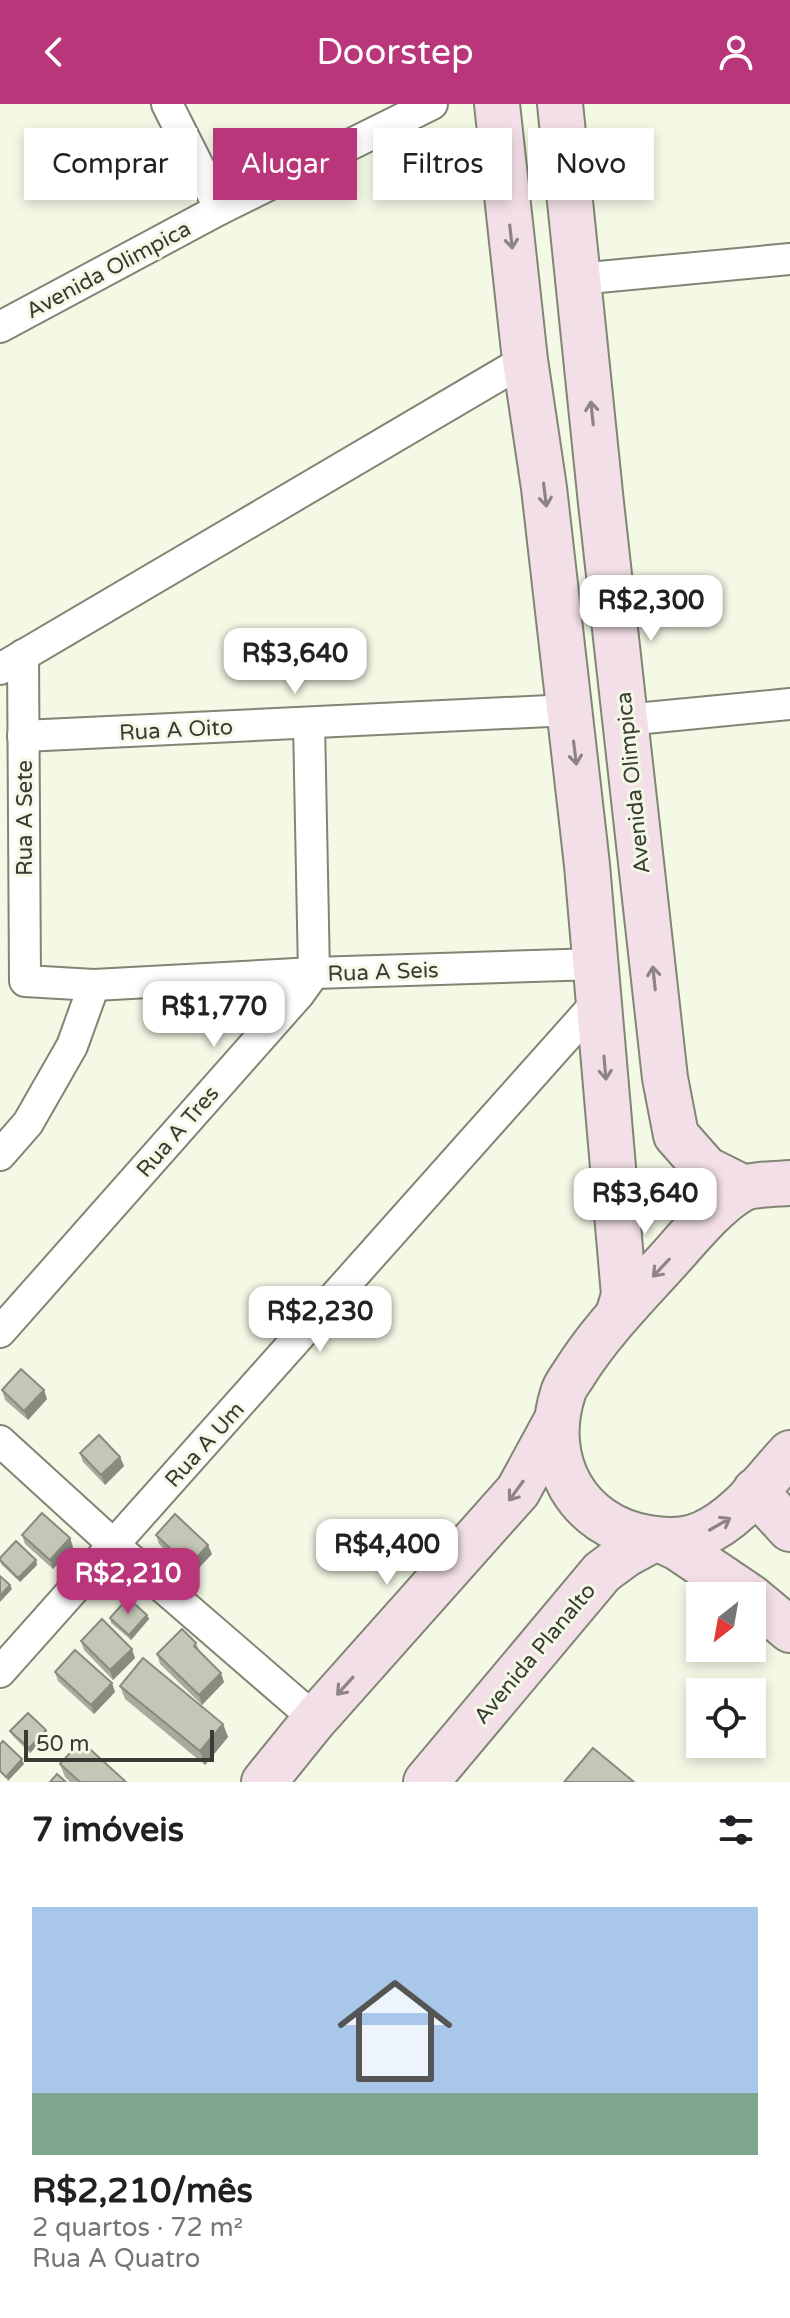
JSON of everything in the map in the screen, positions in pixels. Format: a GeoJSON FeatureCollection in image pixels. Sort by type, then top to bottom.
{"type":"FeatureCollection","features":[{"type":"Feature","properties":{"kind":"main road"},"geometry":{"type":"LineString","coordinates":[[497,104],[525,360],[544,488],[570,710],[598,982],[624,1295],[618,1315]]}},
{"type":"Feature","properties":{"kind":"main road","name":"Avenida Olimpica"},"geometry":{"type":"LineString","coordinates":[[560,104],[665,1078],[676,1135],[706,1169],[744,1188]]}},
{"type":"Feature","properties":{"kind":"main road"},"geometry":{"type":"LineString","coordinates":[[264,1782],[315,1719],[518,1491],[555,1423],[564,1389],[618,1315],[715,1210],[744,1188],[790,1183]]}},
{"type":"Feature","properties":{"kind":"main road"},"geometry":{"type":"LineString","coordinates":[[555,1423],[558,1458],[572,1491],[596,1517],[628,1535],[659,1540],[699,1535],[731,1518],[790,1453]]}},
{"type":"Feature","properties":{"kind":"main road"},"geometry":{"type":"LineString","coordinates":[[755,1491],[790,1529]]}},
{"type":"Feature","properties":{"kind":"main road"},"geometry":{"type":"LineString","coordinates":[[659,1540],[728,1582]]}},
{"type":"Feature","properties":{"kind":"main road","name":"Avenida Planalto"},"geometry":{"type":"LineString","coordinates":[[426,1782],[602,1572],[625,1555],[659,1540]]}},
{"type":"Feature","properties":{"kind":"main road"},"geometry":{"type":"LineString","coordinates":[[766,1610],[790,1630]]}},
{"type":"Feature","properties":{"kind":"street"},"geometry":{"type":"LineString","coordinates":[[167,104],[220,209]]}},
{"type":"Feature","properties":{"kind":"street","name":"Avenida Olimpica"},"geometry":{"type":"LineString","coordinates":[[0,327],[220,209],[432,104]]}},
{"type":"Feature","properties":{"kind":"street"},"geometry":{"type":"LineString","coordinates":[[578,279],[790,259]]}},
{"type":"Feature","properties":{"kind":"street"},"geometry":{"type":"LineString","coordinates":[[11,662],[525,360]]}},
{"type":"Feature","properties":{"kind":"street","name":"Rua A Sete"},"geometry":{"type":"LineString","coordinates":[[11,662],[23,736],[25,981]]}},
{"type":"Feature","properties":{"kind":"street"},"geometry":{"type":"LineString","coordinates":[[625,720],[790,704]]}},
{"type":"Feature","properties":{"kind":"street","name":"Rua A Oito"},"geometry":{"type":"LineString","coordinates":[[23,736],[570,710]]}},
{"type":"Feature","properties":{"kind":"street"},"geometry":{"type":"LineString","coordinates":[[309,723],[314,973]]}},
{"type":"Feature","properties":{"kind":"street","name":"Rua A Seis"},"geometry":{"type":"LineString","coordinates":[[25,981],[94,985],[314,973],[598,982]]}},
{"type":"Feature","properties":{"kind":"street","name":"Rua A Tres"},"geometry":{"type":"LineString","coordinates":[[0,1332],[299,994],[314,973]]}},
{"type":"Feature","properties":{"kind":"street","name":"Rua A Um"},"geometry":{"type":"LineString","coordinates":[[0,1672],[114,1545],[598,982]]}},
{"type":"Feature","properties":{"kind":"street"},"geometry":{"type":"LineString","coordinates":[[0,1155],[28,1123],[72,1046],[94,985]]}},
{"type":"Feature","properties":{"kind":"street"},"geometry":{"type":"LineString","coordinates":[[0,1441],[114,1545],[315,1719]]}},
{"type":"Feature","properties":{"kind":"building"},"geometry":{"type":"Polygon","coordinates":[[[21,1369],[44,1390],[24,1411],[2,1390],[21,1369]]]}},
{"type":"Feature","properties":{"kind":"building"},"geometry":{"type":"Polygon","coordinates":[[[99,1435],[120,1457],[101,1475],[80,1453],[99,1435]]]}},
{"type":"Feature","properties":{"kind":"building"},"geometry":{"type":"Polygon","coordinates":[[[42,1513],[70,1538],[50,1560],[22,1535],[42,1513]]]}},
{"type":"Feature","properties":{"kind":"building"},"geometry":{"type":"Polygon","coordinates":[[[175,1514],[208,1545],[189,1566],[156,1535],[175,1514]]]}},
{"type":"Feature","properties":{"kind":"building"},"geometry":{"type":"Polygon","coordinates":[[[16,1541],[36,1560],[18,1578],[0,1560],[16,1541]]]}},
{"type":"Feature","properties":{"kind":"building"},"geometry":{"type":"Polygon","coordinates":[[[0,1576],[10,1585],[0,1596],[0,1576]]]}},
{"type":"Feature","properties":{"kind":"building"},"geometry":{"type":"Polygon","coordinates":[[[128,1598],[147,1615],[129,1635],[110,1618],[128,1598]]]}},
{"type":"Feature","properties":{"kind":"building"},"geometry":{"type":"Polygon","coordinates":[[[102,1619],[132,1649],[110,1670],[81,1641],[102,1619]]]}},
{"type":"Feature","properties":{"kind":"building"},"geometry":{"type":"Polygon","coordinates":[[[182,1629],[221,1673],[199,1695],[157,1654],[182,1629]]]}},
{"type":"Feature","properties":{"kind":"building"},"geometry":{"type":"Polygon","coordinates":[[[75,1650],[112,1683],[91,1705],[55,1672],[75,1650]]]}},
{"type":"Feature","properties":{"kind":"building"},"geometry":{"type":"Polygon","coordinates":[[[143,1658],[223,1724],[200,1751],[120,1686],[143,1658]]]}},
{"type":"Feature","properties":{"kind":"building"},"geometry":{"type":"Polygon","coordinates":[[[28,1713],[46,1730],[29,1748],[10,1731],[28,1713]]]}},
{"type":"Feature","properties":{"kind":"building"},"geometry":{"type":"Polygon","coordinates":[[[3,1741],[22,1759],[6,1777],[0,1771],[0,1744],[3,1741]]]}},
{"type":"Feature","properties":{"kind":"building"},"geometry":{"type":"Polygon","coordinates":[[[81,1741],[126,1782],[80,1782],[60,1764],[81,1741]]]}},
{"type":"Feature","properties":{"kind":"building"},"geometry":{"type":"Polygon","coordinates":[[[593,1748],[634,1782],[564,1782],[593,1748]]]}},
{"type":"Feature","properties":{"kind":"building"},"geometry":{"type":"Polygon","coordinates":[[[57,1774],[66,1782],[50,1782],[57,1774]]]}}]}
